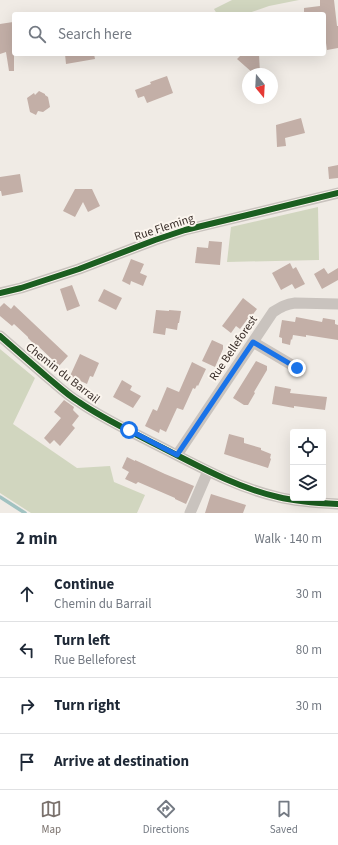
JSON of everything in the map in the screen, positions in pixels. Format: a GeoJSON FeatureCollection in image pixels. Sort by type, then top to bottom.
{"type":"FeatureCollection","features":[{"type":"Feature","properties":{"kind":"street","name":"Rue Fleming"},"geometry":{"type":"LineString","coordinates":[[0,293],[22,288],[79,269],[185,230],[338,193]]}},
{"type":"Feature","properties":{"kind":"street","name":"Rue Belleforest"},"geometry":{"type":"LineString","coordinates":[[177,455],[273,312],[283,306],[295,303],[338,304]]}},
{"type":"Feature","properties":{"kind":"street","name":"Chemin du Barrail"},"geometry":{"type":"LineString","coordinates":[[0,336],[58,386],[78,402],[98,415],[208,471],[236,484],[279,497],[296,501],[338,504]]}},
{"type":"Feature","properties":{"kind":"street"},"geometry":{"type":"LineString","coordinates":[[253,342],[297,368]]}},
{"type":"Feature","properties":{"kind":"street"},"geometry":{"type":"LineString","coordinates":[[190,513],[208,471]]}},
{"type":"Feature","properties":{"kind":"green space"},"geometry":{"type":"Polygon","coordinates":[[[232,0],[299,0],[269,6],[252,12],[216,12],[214,9],[232,0]]]}},
{"type":"Feature","properties":{"kind":"green space"},"geometry":{"type":"Polygon","coordinates":[[[318,207],[319,260],[227,262],[231,227],[318,207]]]}},
{"type":"Feature","properties":{"kind":"green space"},"geometry":{"type":"Polygon","coordinates":[[[0,349],[35,378],[13,424],[77,468],[110,466],[114,482],[145,495],[137,513],[31,513],[0,493],[0,349]]]}},
{"type":"Feature","properties":{"kind":"building"},"geometry":{"type":"Polygon","coordinates":[[[320,0],[334,0],[338,26],[338,48],[327,50],[326,12],[304,12],[304,8],[320,6],[320,0]]]}},
{"type":"Feature","properties":{"kind":"building"},"geometry":{"type":"Polygon","coordinates":[[[12,22],[12,56],[14,56],[14,71],[9,71],[6,52],[0,54],[0,24],[12,22]]]}},
{"type":"Feature","properties":{"kind":"building"},"geometry":{"type":"Polygon","coordinates":[[[65,56],[94,56],[95,59],[66,64],[65,56]]]}},
{"type":"Feature","properties":{"kind":"building"},"geometry":{"type":"Polygon","coordinates":[[[240,56],[259,56],[260,68],[247,68],[237,59],[240,56]]]}},
{"type":"Feature","properties":{"kind":"building"},"geometry":{"type":"Polygon","coordinates":[[[167,76],[173,93],[147,103],[144,96],[138,98],[135,90],[151,84],[150,82],[167,76]]]}},
{"type":"Feature","properties":{"kind":"building"},"geometry":{"type":"Polygon","coordinates":[[[39,91],[48,97],[50,107],[43,112],[38,111],[36,115],[30,112],[27,98],[34,93],[35,95],[39,91]]]}},
{"type":"Feature","properties":{"kind":"building"},"geometry":{"type":"Polygon","coordinates":[[[301,118],[305,133],[285,138],[286,146],[277,147],[276,125],[301,118]]]}},
{"type":"Feature","properties":{"kind":"building"},"geometry":{"type":"Polygon","coordinates":[[[338,165],[338,178],[329,179],[328,167],[338,165]]]}},
{"type":"Feature","properties":{"kind":"building"},"geometry":{"type":"Polygon","coordinates":[[[20,174],[23,192],[2,196],[0,191],[0,177],[20,174]]]}},
{"type":"Feature","properties":{"kind":"building"},"geometry":{"type":"Polygon","coordinates":[[[75,189],[92,189],[100,206],[88,212],[83,202],[75,217],[63,211],[75,189]]]}},
{"type":"Feature","properties":{"kind":"building"},"geometry":{"type":"Polygon","coordinates":[[[209,241],[222,242],[220,265],[195,263],[197,247],[208,248],[209,241]]]}},
{"type":"Feature","properties":{"kind":"building"},"geometry":{"type":"Polygon","coordinates":[[[131,259],[144,264],[140,273],[147,276],[143,286],[131,281],[130,285],[122,281],[131,259]]]}},
{"type":"Feature","properties":{"kind":"building"},"geometry":{"type":"Polygon","coordinates":[[[290,263],[293,269],[296,267],[305,284],[295,289],[292,284],[281,290],[272,273],[290,263]]]}},
{"type":"Feature","properties":{"kind":"building"},"geometry":{"type":"Polygon","coordinates":[[[324,268],[328,274],[338,268],[338,280],[322,289],[314,274],[324,268]]]}},
{"type":"Feature","properties":{"kind":"building"},"geometry":{"type":"Polygon","coordinates":[[[72,285],[80,306],[67,311],[60,289],[72,285]]]}},
{"type":"Feature","properties":{"kind":"building"},"geometry":{"type":"Polygon","coordinates":[[[104,289],[122,298],[116,310],[98,301],[104,289]]]}},
{"type":"Feature","properties":{"kind":"building"},"geometry":{"type":"Polygon","coordinates":[[[243,298],[257,309],[240,329],[236,326],[231,333],[222,326],[243,298]]]}},
{"type":"Feature","properties":{"kind":"building"},"geometry":{"type":"Polygon","coordinates":[[[4,303],[11,309],[14,305],[68,356],[59,366],[14,324],[12,326],[0,316],[0,307],[4,303]]]}},
{"type":"Feature","properties":{"kind":"building"},"geometry":{"type":"Polygon","coordinates":[[[156,310],[181,311],[177,330],[166,328],[165,335],[153,333],[156,310]]]}},
{"type":"Feature","properties":{"kind":"building"},"geometry":{"type":"Polygon","coordinates":[[[296,317],[322,322],[323,318],[335,320],[335,324],[338,325],[338,340],[306,335],[306,337],[293,335],[290,345],[282,343],[282,338],[279,337],[282,320],[295,322],[296,317]]]}},
{"type":"Feature","properties":{"kind":"building"},"geometry":{"type":"Polygon","coordinates":[[[212,340],[223,345],[223,349],[215,367],[202,361],[212,340]]]}},
{"type":"Feature","properties":{"kind":"building"},"geometry":{"type":"Polygon","coordinates":[[[80,354],[99,363],[93,377],[90,376],[87,384],[70,376],[80,354]]]}},
{"type":"Feature","properties":{"kind":"building"},"geometry":{"type":"Polygon","coordinates":[[[256,361],[267,366],[267,370],[248,405],[244,405],[233,398],[256,361]]]}},
{"type":"Feature","properties":{"kind":"building"},"geometry":{"type":"Polygon","coordinates":[[[192,362],[206,369],[198,386],[197,385],[195,389],[193,388],[183,410],[177,408],[166,432],[160,429],[159,433],[145,426],[153,409],[157,411],[167,387],[179,392],[192,362]]]}},
{"type":"Feature","properties":{"kind":"building"},"geometry":{"type":"Polygon","coordinates":[[[122,380],[132,386],[130,390],[141,396],[133,408],[113,397],[122,380]]]}},
{"type":"Feature","properties":{"kind":"building"},"geometry":{"type":"Polygon","coordinates":[[[275,386],[291,389],[290,393],[327,397],[325,410],[294,406],[294,408],[272,404],[275,386]]]}},
{"type":"Feature","properties":{"kind":"building"},"geometry":{"type":"Polygon","coordinates":[[[64,400],[74,407],[73,410],[79,416],[72,425],[75,428],[60,446],[54,440],[50,444],[44,438],[61,418],[54,412],[64,400]]]}},
{"type":"Feature","properties":{"kind":"building"},"geometry":{"type":"Polygon","coordinates":[[[229,434],[244,438],[244,443],[261,448],[261,450],[271,454],[268,468],[224,454],[229,434]]]}},
{"type":"Feature","properties":{"kind":"building"},"geometry":{"type":"Polygon","coordinates":[[[127,457],[194,486],[186,504],[138,482],[136,484],[125,479],[129,472],[122,468],[127,457]]]}},
{"type":"Feature","properties":{"kind":"building"},"geometry":{"type":"Polygon","coordinates":[[[211,494],[246,505],[243,513],[205,513],[211,494]]]}},
{"type":"Feature","properties":{"kind":"waterway"},"geometry":{"type":"LineString","coordinates":[[0,497],[25,513]]}},
{"type":"Feature","properties":{"kind":"cycle path"},"geometry":{"type":"LineString","coordinates":[[0,293],[21,288],[79,269],[185,230],[338,193]]}},
{"type":"Feature","properties":{"kind":"cycle path"},"geometry":{"type":"LineString","coordinates":[[0,336],[62,390],[75,399],[115,424],[199,466],[230,481],[262,493],[293,500],[338,504]]}},
{"type":"Feature","properties":{"kind":"route"},"geometry":{"type":"LineString","coordinates":[[129,430],[177,455],[253,342],[297,368]]}}]}
